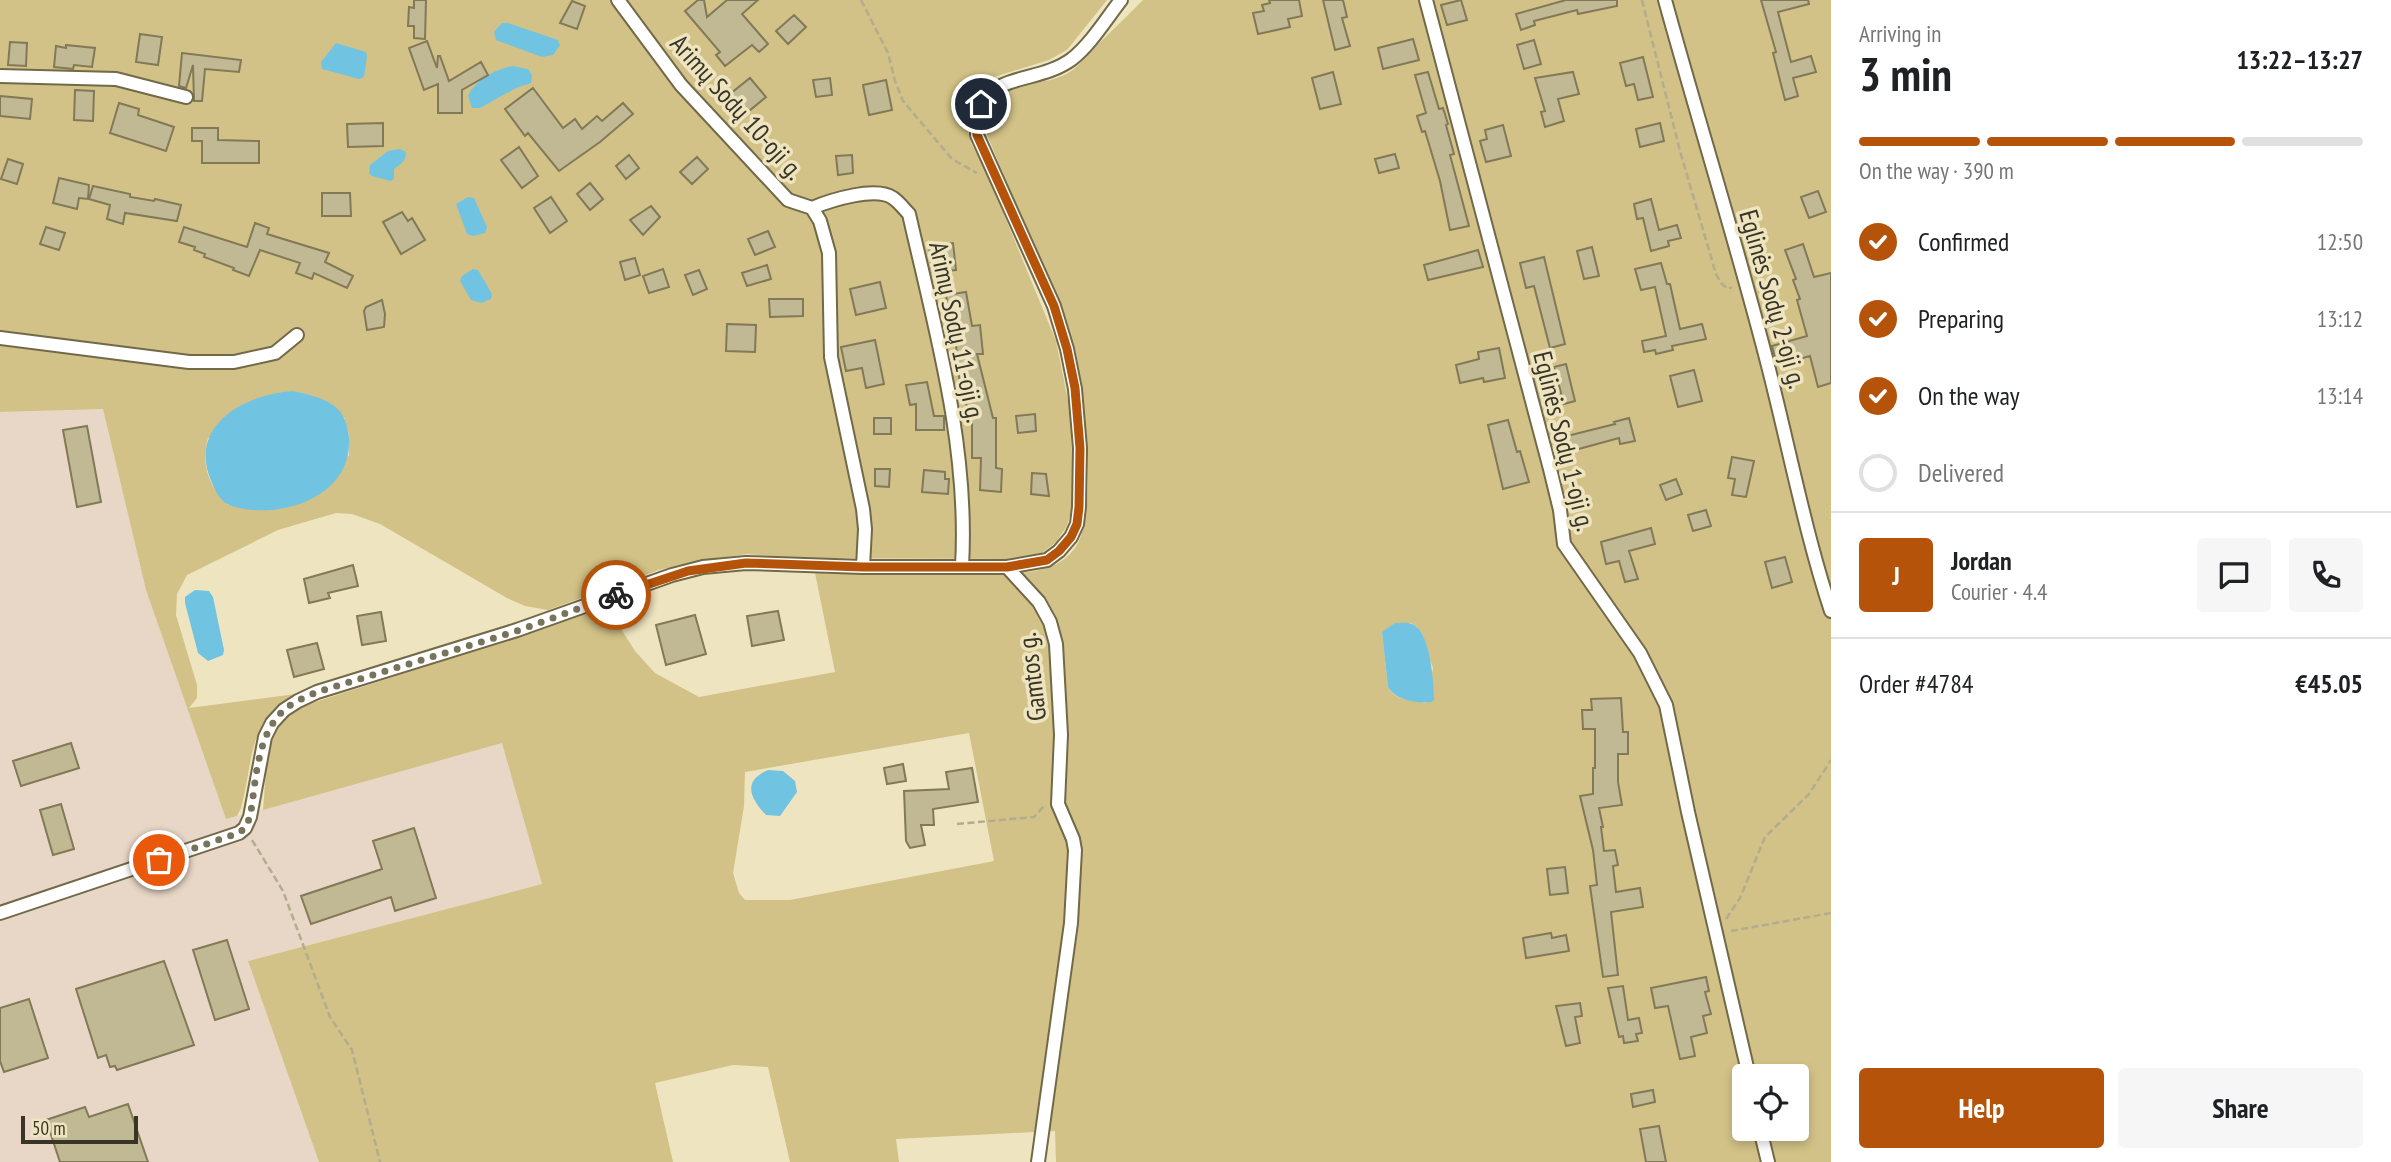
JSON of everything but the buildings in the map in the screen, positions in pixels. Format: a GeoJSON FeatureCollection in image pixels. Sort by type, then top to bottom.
{"type":"FeatureCollection","features":[{"type":"Feature","properties":{"kind":"street","name":"Arimų Sodų 10-oji g."},"geometry":{"type":"LineString","coordinates":[[618,0],[681,85],[788,200],[813,208],[820,222],[829,253],[831,357],[863,509],[863,567]]}},
{"type":"Feature","properties":{"kind":"street"},"geometry":{"type":"LineString","coordinates":[[0,913],[229,837],[245,828],[250,817],[265,737],[272,723],[284,710],[317,692],[517,631],[672,575],[703,567],[746,563],[863,567],[1007,567],[1047,560],[1059,551],[1071,537],[1077,524],[1079,507],[1080,448],[1075,388],[1054,306],[977,135],[977,120],[981,104],[992,91],[1010,81],[1051,71],[1073,58],[1121,0]]}},
{"type":"Feature","properties":{"kind":"street","name":"Eglinės Sodų 1-oji g."},"geometry":{"type":"LineString","coordinates":[[1426,0],[1560,510],[1564,544],[1640,653],[1666,705],[1746,1064]]}},
{"type":"Feature","properties":{"kind":"street","name":"Eglinės Sodų 2-oji g."},"geometry":{"type":"LineString","coordinates":[[1665,0],[1701,133],[1746,282],[1784,426],[1819,576],[1831,611]]}},
{"type":"Feature","properties":{"kind":"street"},"geometry":{"type":"LineString","coordinates":[[0,76],[116,79],[186,97]]}},
{"type":"Feature","properties":{"kind":"street","name":"Arimų Sodų 11-oji g."},"geometry":{"type":"LineString","coordinates":[[813,208],[829,201],[877,192],[892,197],[909,214],[953,408],[965,525],[962,566]]}},
{"type":"Feature","properties":{"kind":"street"},"geometry":{"type":"LineString","coordinates":[[0,338],[189,362],[234,362],[275,353],[297,335]]}},
{"type":"Feature","properties":{"kind":"street","name":"Gamtos g."},"geometry":{"type":"LineString","coordinates":[[1007,567],[1039,602],[1050,622],[1056,644],[1062,735],[1058,804],[1075,850],[1071,923],[1038,1162]]}},
{"type":"Feature","properties":{"kind":"street"},"geometry":{"type":"LineString","coordinates":[[1763,1141],[1768,1162]]}},
{"type":"Feature","properties":{"kind":"path"},"geometry":{"type":"LineString","coordinates":[[860,0],[888,53],[903,100],[952,159],[999,185]]}},
{"type":"Feature","properties":{"kind":"path"},"geometry":{"type":"LineString","coordinates":[[1642,0],[1716,274],[1728,289]]}},
{"type":"Feature","properties":{"kind":"path"},"geometry":{"type":"LineString","coordinates":[[1717,933],[1740,898],[1765,837],[1809,794],[1831,760]]}},
{"type":"Feature","properties":{"kind":"path"},"geometry":{"type":"LineString","coordinates":[[957,824],[1034,817],[1058,791]]}},
{"type":"Feature","properties":{"kind":"path"},"geometry":{"type":"LineString","coordinates":[[245,828],[283,891],[330,1017],[352,1051],[380,1162]]}},
{"type":"Feature","properties":{"kind":"path"},"geometry":{"type":"LineString","coordinates":[[1717,933],[1831,913]]}},
{"type":"Feature","properties":{"kind":"shaded area"},"geometry":{"type":"Polygon","coordinates":[[[0,0],[1107,0],[1067,50],[1049,60],[994,77],[980,89],[967,126],[971,143],[986,171],[1056,341],[1071,415],[1073,505],[1067,526],[1056,542],[1042,553],[1017,559],[794,558],[747,554],[659,570],[548,610],[525,606],[507,598],[380,524],[352,514],[336,513],[278,530],[187,575],[177,594],[176,615],[197,685],[197,698],[189,708],[296,694],[268,718],[260,731],[251,757],[241,808],[237,816],[226,819],[146,590],[103,409],[0,412],[0,0]],[[344,417],[208,438],[206,466],[215,490],[228,505],[349,456],[349,435],[344,417]]]}},
{"type":"Feature","properties":{"kind":"shaded area"},"geometry":{"type":"Polygon","coordinates":[[[1143,0],[1831,0],[1831,1162],[1056,1162],[1055,1131],[896,1139],[899,1162],[790,1162],[768,1067],[733,1065],[655,1083],[673,1162],[319,1162],[248,961],[542,884],[502,743],[263,810],[267,761],[278,727],[287,716],[309,704],[546,628],[606,605],[635,651],[655,673],[699,697],[835,672],[815,573],[1007,574],[1044,569],[1068,556],[1075,548],[1083,529],[1087,503],[1086,437],[1077,371],[1065,322],[985,130],[988,111],[995,98],[1017,86],[1060,77],[1074,69],[1143,0]],[[1411,623],[1382,632],[1388,687],[1399,697],[1426,703],[1433,668],[1417,627],[1411,623]],[[969,733],[745,772],[744,806],[733,873],[739,893],[745,900],[790,900],[994,861],[969,733]]]}},
{"type":"Feature","properties":{"kind":"shaded area"},"geometry":{"type":"Polygon","coordinates":[[[103,409],[146,590],[226,819],[502,742],[542,884],[248,961],[319,1162],[0,1162],[0,412],[103,409]]]}},
{"type":"Feature","properties":{"kind":"water"},"geometry":{"type":"Polygon","coordinates":[[[502,23],[558,40],[560,45],[553,55],[542,57],[496,40],[494,32],[502,23]]]}},
{"type":"Feature","properties":{"kind":"water"},"geometry":{"type":"Polygon","coordinates":[[[336,43],[366,52],[364,77],[359,79],[322,69],[321,62],[336,43]]]}},
{"type":"Feature","properties":{"kind":"water"},"geometry":{"type":"Polygon","coordinates":[[[512,66],[528,69],[532,75],[531,83],[516,88],[480,108],[472,108],[468,96],[471,90],[481,80],[512,66]]]}},
{"type":"Feature","properties":{"kind":"water"},"geometry":{"type":"Polygon","coordinates":[[[400,149],[406,152],[406,155],[403,162],[394,169],[394,179],[391,181],[369,173],[370,165],[388,151],[400,149]]]}},
{"type":"Feature","properties":{"kind":"water"},"geometry":{"type":"Polygon","coordinates":[[[468,197],[474,198],[487,227],[485,233],[473,236],[467,234],[456,204],[468,197]]]}},
{"type":"Feature","properties":{"kind":"water"},"geometry":{"type":"Polygon","coordinates":[[[473,269],[478,270],[492,294],[491,299],[481,303],[471,300],[460,281],[462,276],[473,269]]]}},
{"type":"Feature","properties":{"kind":"water"},"geometry":{"type":"Polygon","coordinates":[[[293,391],[324,400],[343,415],[349,438],[347,458],[339,476],[310,500],[291,507],[251,510],[228,505],[215,490],[206,463],[207,445],[213,430],[239,406],[274,393],[293,391]]]}},
{"type":"Feature","properties":{"kind":"water"},"geometry":{"type":"Polygon","coordinates":[[[195,590],[209,591],[213,597],[224,650],[223,655],[208,661],[198,653],[185,603],[185,597],[195,590]]]}},
{"type":"Feature","properties":{"kind":"water"},"geometry":{"type":"Polygon","coordinates":[[[1395,623],[1412,624],[1423,636],[1432,670],[1432,702],[1407,700],[1388,687],[1382,632],[1395,623]]]}},
{"type":"Feature","properties":{"kind":"water"},"geometry":{"type":"Polygon","coordinates":[[[768,770],[783,771],[795,781],[797,792],[780,816],[766,815],[751,790],[754,779],[768,770]]]}},
{"type":"Feature","properties":{"kind":"way so far"},"geometry":{"type":"LineString","coordinates":[[159,860],[229,837],[245,828],[250,817],[265,737],[272,723],[284,710],[298,701],[317,692],[517,631],[616,595]]}},
{"type":"Feature","properties":{"kind":"route"},"geometry":{"type":"LineString","coordinates":[[616,595],[703,567],[746,563],[863,567],[1007,567],[1047,560],[1071,537],[1077,524],[1079,507],[1080,448],[1075,388],[1067,349],[1054,306],[977,135],[981,104]]}}]}
